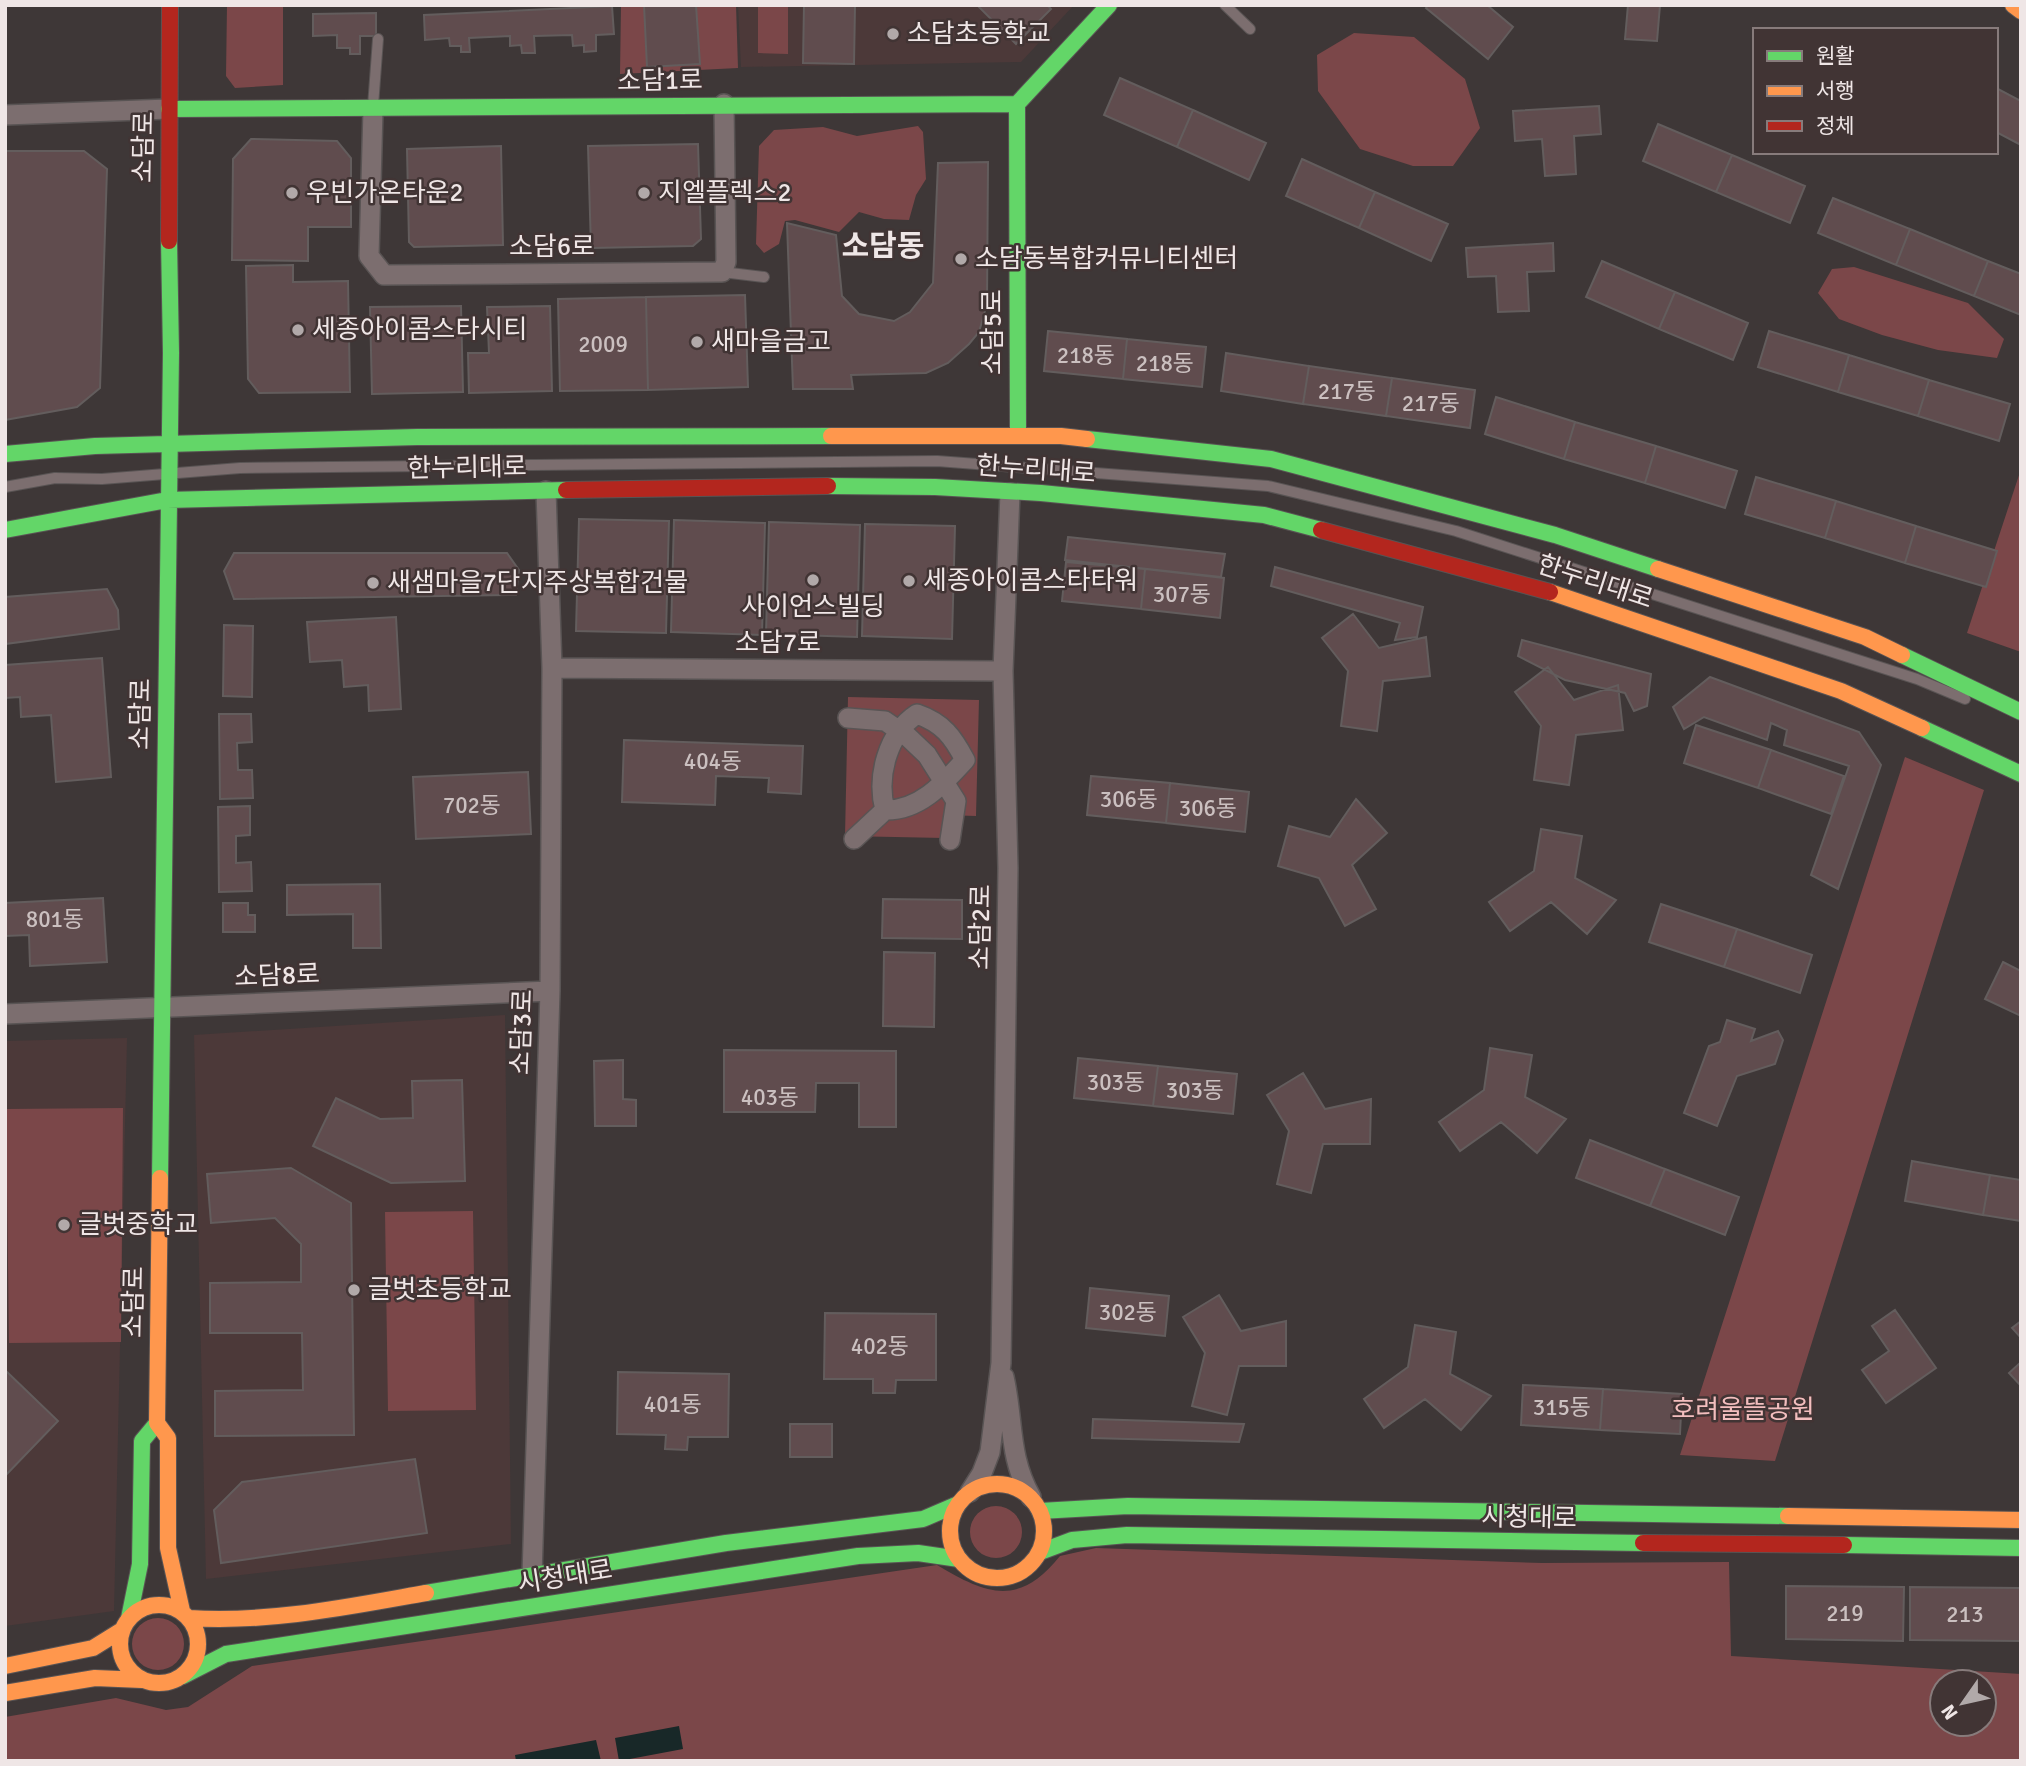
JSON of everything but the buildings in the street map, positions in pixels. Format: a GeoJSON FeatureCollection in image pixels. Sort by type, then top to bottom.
{"type":"FeatureCollection","features":[{"type":"Feature","properties":{"kind":"street","name":"소담로"},"geometry":{"type":"LineString","coordinates":[[170,5],[171,353],[167,444],[157,1423],[168,1438],[169,1560],[173,1588],[185,1615]]}},
{"type":"Feature","properties":{"kind":"street"},"geometry":{"type":"LineString","coordinates":[[1017,104],[1109,5]]}},
{"type":"Feature","properties":{"kind":"street"},"geometry":{"type":"LineString","coordinates":[[2013,5],[2021,11]]}},
{"type":"Feature","properties":{"kind":"street","name":"소담1로"},"geometry":{"type":"LineString","coordinates":[[169,109],[373,110],[724,104],[1017,104]]}},
{"type":"Feature","properties":{"kind":"street"},"geometry":{"type":"LineString","coordinates":[[722,272],[726,262],[724,104]]}},
{"type":"Feature","properties":{"kind":"street","name":"소담5로"},"geometry":{"type":"LineString","coordinates":[[1017,104],[1017,434]]}},
{"type":"Feature","properties":{"kind":"street"},"geometry":{"type":"LineString","coordinates":[[5,115],[169,109]]}},
{"type":"Feature","properties":{"kind":"street","name":"소담6로"},"geometry":{"type":"LineString","coordinates":[[373,110],[369,256],[384,275],[722,272]]}},
{"type":"Feature","properties":{"kind":"street","name":"한누리대로"},"geometry":{"type":"LineString","coordinates":[[5,454],[76,446],[443,437],[1017,434],[1061,436],[1271,459],[1555,535],[1865,637],[2021,712]]}},
{"type":"Feature","properties":{"kind":"street","name":"한누리대로"},"geometry":{"type":"LineString","coordinates":[[5,530],[167,499],[743,485],[935,487],[1264,515],[1558,594],[1841,691],[2021,774]]}},
{"type":"Feature","properties":{"kind":"street","name":"소담3로"},"geometry":{"type":"LineString","coordinates":[[532,1576],[550,991],[552,668],[546,491]]}},
{"type":"Feature","properties":{"kind":"street","name":"소담2로"},"geometry":{"type":"LineString","coordinates":[[1001,1363],[1008,867],[1003,671],[1010,493]]}},
{"type":"Feature","properties":{"kind":"street","name":"소담7로"},"geometry":{"type":"LineString","coordinates":[[552,668],[1003,671]]}},
{"type":"Feature","properties":{"kind":"street"},"geometry":{"type":"LineString","coordinates":[[854,839],[885,810],[900,810],[945,782],[965,760],[945,728],[918,714],[904,723],[880,778],[885,810]]}},
{"type":"Feature","properties":{"kind":"street"},"geometry":{"type":"LineString","coordinates":[[848,718],[885,721],[907,736],[927,755],[956,801],[950,840]]}},
{"type":"Feature","properties":{"kind":"street","name":"소담8로"},"geometry":{"type":"LineString","coordinates":[[5,1014],[550,991]]}},
{"type":"Feature","properties":{"kind":"street"},"geometry":{"type":"LineString","coordinates":[[1001,1363],[1008,1392],[1012,1449],[1019,1476],[1045,1526],[1040,1552],[1025,1570],[1010,1577],[994,1578],[978,1575],[959,1559],[950,1536],[951,1519],[982,1473],[989,1452],[1001,1363]]}},
{"type":"Feature","properties":{"kind":"street","name":"소담로"},"geometry":{"type":"LineString","coordinates":[[126,1624],[140,1564],[142,1441],[157,1423]]}},
{"type":"Feature","properties":{"kind":"street"},"geometry":{"type":"LineString","coordinates":[[964,1498],[984,1485],[1001,1484],[1017,1488],[1035,1504]]}},
{"type":"Feature","properties":{"kind":"street","name":"시청대로"},"geometry":{"type":"LineString","coordinates":[[185,1615],[240,1621],[281,1618],[726,1543],[923,1520],[964,1498]]}},
{"type":"Feature","properties":{"kind":"street","name":"시청대로"},"geometry":{"type":"LineString","coordinates":[[1035,1504],[2021,1520]]}},
{"type":"Feature","properties":{"kind":"street","name":"시청대로"},"geometry":{"type":"LineString","coordinates":[[1040,1552],[1072,1540],[1127,1535],[2021,1548]]}},
{"type":"Feature","properties":{"kind":"street","name":"시청대로"},"geometry":{"type":"LineString","coordinates":[[183,1676],[226,1654],[858,1556],[919,1553],[959,1559]]}},
{"type":"Feature","properties":{"kind":"street"},"geometry":{"type":"LineString","coordinates":[[5,1666],[93,1648],[154,1605],[185,1615],[199,1641],[192,1666],[183,1676],[170,1682],[156,1684],[142,1680],[96,1678],[5,1692]]}},
{"type":"Feature","properties":{"kind":"street"},"geometry":{"type":"LineString","coordinates":[[126,1624],[119,1644],[122,1659],[130,1671],[142,1680]]}},
{"type":"Feature","properties":{"kind":"lane"},"geometry":{"type":"LineString","coordinates":[[1225,5],[1250,29]]}},
{"type":"Feature","properties":{"kind":"lane"},"geometry":{"type":"LineString","coordinates":[[373,110],[378,39]]}},
{"type":"Feature","properties":{"kind":"lane"},"geometry":{"type":"LineString","coordinates":[[722,272],[764,277]]}},
{"type":"Feature","properties":{"kind":"lane"},"geometry":{"type":"LineString","coordinates":[[5,487],[55,478],[102,479],[240,468],[937,461],[1268,486],[1456,531],[1917,680],[2021,722]]}},
{"type":"Feature","properties":{"kind":"shaded area","name":"소담초등학교"},"geometry":{"type":"Polygon","coordinates":[[[738,5],[1074,5],[1021,62],[741,67],[738,5]]]}},
{"type":"Feature","properties":{"kind":"shaded area","name":"글벗초등학교"},"geometry":{"type":"Polygon","coordinates":[[[505,1015],[511,1544],[206,1579],[194,1035],[505,1015]]]}},
{"type":"Feature","properties":{"kind":"shaded area","name":"글벗중학교"},"geometry":{"type":"Polygon","coordinates":[[[127,1038],[114,1611],[5,1626],[5,1041],[127,1038]]]}},
{"type":"Feature","properties":{"kind":"shaded area"},"geometry":{"type":"Polygon","coordinates":[[[679,1726],[683,1749],[619,1761],[615,1738],[679,1726]]]}},
{"type":"Feature","properties":{"kind":"shaded area"},"geometry":{"type":"Polygon","coordinates":[[[596,1740],[601,1761],[516,1761],[515,1755],[596,1740]]]}},
{"type":"Feature","properties":{"kind":"green space"},"geometry":{"type":"Polygon","coordinates":[[[227,5],[283,5],[283,85],[235,88],[226,76],[227,5]]]}},
{"type":"Feature","properties":{"kind":"green space"},"geometry":{"type":"Polygon","coordinates":[[[621,5],[736,5],[738,68],[620,74],[621,5]]]}},
{"type":"Feature","properties":{"kind":"green space"},"geometry":{"type":"Polygon","coordinates":[[[758,5],[788,5],[788,54],[758,53],[758,5]]]}},
{"type":"Feature","properties":{"kind":"green space"},"geometry":{"type":"Polygon","coordinates":[[[1354,33],[1414,37],[1465,79],[1480,128],[1453,166],[1413,166],[1360,149],[1318,91],[1317,55],[1354,33]]]}},
{"type":"Feature","properties":{"kind":"green space"},"geometry":{"type":"Polygon","coordinates":[[[918,126],[923,132],[926,179],[916,195],[909,220],[884,219],[859,212],[839,232],[795,220],[785,221],[779,244],[764,253],[756,244],[759,146],[774,130],[823,127],[857,136],[918,126]]]}},
{"type":"Feature","properties":{"kind":"green space"},"geometry":{"type":"Polygon","coordinates":[[[1854,267],[1968,303],[2004,339],[1997,358],[1938,350],[1882,335],[1839,319],[1818,293],[1832,269],[1854,267]]]}},
{"type":"Feature","properties":{"kind":"green space"},"geometry":{"type":"Polygon","coordinates":[[[2021,469],[2021,652],[1967,633],[2021,469]]]}},
{"type":"Feature","properties":{"kind":"green space"},"geometry":{"type":"Polygon","coordinates":[[[848,697],[979,700],[976,816],[945,815],[944,838],[845,836],[848,697]]]}},
{"type":"Feature","properties":{"kind":"green space","name":"호려울뜰공원"},"geometry":{"type":"Polygon","coordinates":[[[1905,757],[1984,790],[1775,1461],[1680,1455],[1905,757]]]}},
{"type":"Feature","properties":{"kind":"green space"},"geometry":{"type":"Polygon","coordinates":[[[123,1108],[121,1342],[9,1343],[6,1109],[123,1108]]]}},
{"type":"Feature","properties":{"kind":"green space"},"geometry":{"type":"Polygon","coordinates":[[[473,1211],[476,1410],[388,1411],[385,1212],[473,1211]]]}},
{"type":"Feature","properties":{"kind":"green space"},"geometry":{"type":"Polygon","coordinates":[[[996,1506],[1006,1508],[1014,1514],[1020,1522],[1020,1542],[1014,1550],[1006,1556],[996,1558],[986,1556],[978,1550],[972,1542],[970,1532],[972,1522],[978,1514],[986,1508],[996,1506]]]}},
{"type":"Feature","properties":{"kind":"green space"},"geometry":{"type":"Polygon","coordinates":[[[1096,1548],[1542,1563],[1729,1562],[1731,1656],[1928,1668],[1928,1738],[1998,1738],[1998,1673],[2021,1674],[2021,1761],[5,1761],[5,1717],[116,1698],[166,1710],[188,1707],[252,1666],[937,1565],[987,1589],[1002,1591],[1031,1583],[1060,1556],[1096,1548]]]}},
{"type":"Feature","properties":{"kind":"green space"},"geometry":{"type":"Polygon","coordinates":[[[158,1618],[168,1620],[176,1626],[182,1634],[182,1654],[176,1662],[168,1668],[158,1670],[148,1668],[140,1662],[134,1654],[132,1644],[134,1634],[140,1626],[148,1620],[158,1618]]]}},
{"type":"Feature","properties":{"kind":"traffic: fast"},"geometry":{"type":"LineString","coordinates":[[169,109],[1017,104],[1109,5]]}},
{"type":"Feature","properties":{"kind":"traffic: fast"},"geometry":{"type":"LineString","coordinates":[[1017,104],[1018,434]]}},
{"type":"Feature","properties":{"kind":"traffic: fast"},"geometry":{"type":"LineString","coordinates":[[160,1178],[171,353],[169,241]]}},
{"type":"Feature","properties":{"kind":"traffic: fast"},"geometry":{"type":"LineString","coordinates":[[5,454],[95,446],[417,437],[831,436]]}},
{"type":"Feature","properties":{"kind":"traffic: fast"},"geometry":{"type":"LineString","coordinates":[[1087,439],[1271,459],[1555,535],[1658,569]]}},
{"type":"Feature","properties":{"kind":"traffic: fast"},"geometry":{"type":"LineString","coordinates":[[828,486],[935,487],[1041,493],[1264,515],[1321,530]]}},
{"type":"Feature","properties":{"kind":"traffic: fast"},"geometry":{"type":"LineString","coordinates":[[5,530],[167,500],[566,490]]}},
{"type":"Feature","properties":{"kind":"traffic: fast"},"geometry":{"type":"LineString","coordinates":[[1902,655],[2021,712]]}},
{"type":"Feature","properties":{"kind":"traffic: fast"},"geometry":{"type":"LineString","coordinates":[[1922,728],[2021,774]]}},
{"type":"Feature","properties":{"kind":"traffic: fast"},"geometry":{"type":"LineString","coordinates":[[129,1618],[140,1564],[142,1441],[157,1423]]}},
{"type":"Feature","properties":{"kind":"traffic: fast"},"geometry":{"type":"LineString","coordinates":[[426,1593],[726,1543],[923,1519],[958,1504]]}},
{"type":"Feature","properties":{"kind":"traffic: fast"},"geometry":{"type":"LineString","coordinates":[[1040,1511],[1128,1506],[1788,1516]]}},
{"type":"Feature","properties":{"kind":"traffic: fast"},"geometry":{"type":"LineString","coordinates":[[1040,1552],[1072,1540],[1127,1535],[1643,1543]]}},
{"type":"Feature","properties":{"kind":"traffic: fast"},"geometry":{"type":"LineString","coordinates":[[1844,1545],[2021,1548]]}},
{"type":"Feature","properties":{"kind":"traffic: fast"},"geometry":{"type":"LineString","coordinates":[[183,1676],[226,1654],[858,1556],[918,1553],[959,1559]]}},
{"type":"Feature","properties":{"kind":"traffic: slow"},"geometry":{"type":"LineString","coordinates":[[2013,5],[2021,11]]}},
{"type":"Feature","properties":{"kind":"traffic: slow"},"geometry":{"type":"LineString","coordinates":[[831,436],[1061,436],[1087,439]]}},
{"type":"Feature","properties":{"kind":"traffic: slow"},"geometry":{"type":"LineString","coordinates":[[1658,569],[1865,637],[1902,655]]}},
{"type":"Feature","properties":{"kind":"traffic: slow"},"geometry":{"type":"LineString","coordinates":[[1550,592],[1841,691],[1922,728]]}},
{"type":"Feature","properties":{"kind":"traffic: slow"},"geometry":{"type":"LineString","coordinates":[[160,1178],[157,1423],[168,1438],[168,1548],[182,1611]]}},
{"type":"Feature","properties":{"kind":"traffic: slow"},"geometry":{"type":"LineString","coordinates":[[997,1484],[1015,1487],[1030,1498],[1041,1513],[1044,1531],[1041,1549],[1030,1564],[1015,1575],[997,1578],[979,1575],[964,1564],[953,1549],[950,1531],[953,1513],[964,1498],[979,1487],[997,1484]]}},
{"type":"Feature","properties":{"kind":"traffic: slow"},"geometry":{"type":"LineString","coordinates":[[1788,1516],[2021,1520]]}},
{"type":"Feature","properties":{"kind":"traffic: slow"},"geometry":{"type":"LineString","coordinates":[[189,1618],[279,1616],[426,1593]]}},
{"type":"Feature","properties":{"kind":"traffic: slow"},"geometry":{"type":"LineString","coordinates":[[151,1605],[167,1605],[181,1611],[192,1622],[198,1636],[198,1644],[198,1652],[192,1666],[181,1677],[167,1683],[151,1683],[137,1677],[126,1666],[120,1652],[120,1636],[126,1622],[137,1611],[151,1605]]}},
{"type":"Feature","properties":{"kind":"traffic: slow"},"geometry":{"type":"LineString","coordinates":[[5,1666],[93,1648],[122,1630]]}},
{"type":"Feature","properties":{"kind":"traffic: slow"},"geometry":{"type":"LineString","coordinates":[[5,1693],[95,1678],[142,1680]]}},
{"type":"Feature","properties":{"kind":"traffic: jam"},"geometry":{"type":"LineString","coordinates":[[169,241],[170,5]]}},
{"type":"Feature","properties":{"kind":"traffic: jam"},"geometry":{"type":"LineString","coordinates":[[566,490],[828,486]]}},
{"type":"Feature","properties":{"kind":"traffic: jam"},"geometry":{"type":"LineString","coordinates":[[1321,530],[1550,592]]}},
{"type":"Feature","properties":{"kind":"traffic: jam"},"geometry":{"type":"LineString","coordinates":[[1643,1543],[1844,1545]]}},
{"type":"Feature","properties":{"kind":"place","name":"소담초등학교"},"geometry":{"type":"Point","coordinates":[893,34]}},
{"type":"Feature","properties":{"kind":"place","name":"우빈가온타운2"},"geometry":{"type":"Point","coordinates":[292,193]}},
{"type":"Feature","properties":{"kind":"place","name":"지엘플렉스2"},"geometry":{"type":"Point","coordinates":[644,193]}},
{"type":"Feature","properties":{"kind":"place","name":"소담동복합커뮤니티센터"},"geometry":{"type":"Point","coordinates":[961,259]}},
{"type":"Feature","properties":{"kind":"place","name":"세종아이콤스타시티"},"geometry":{"type":"Point","coordinates":[298,330]}},
{"type":"Feature","properties":{"kind":"place","name":"새마을금고"},"geometry":{"type":"Point","coordinates":[697,342]}},
{"type":"Feature","properties":{"kind":"place","name":"사이언스빌딩"},"geometry":{"type":"Point","coordinates":[813,580]}},
{"type":"Feature","properties":{"kind":"place","name":"세종아이콤스타타워"},"geometry":{"type":"Point","coordinates":[909,581]}},
{"type":"Feature","properties":{"kind":"place","name":"새샘마을7단지주상복합건물"},"geometry":{"type":"Point","coordinates":[373,583]}},
{"type":"Feature","properties":{"kind":"place","name":"글벗중학교"},"geometry":{"type":"Point","coordinates":[64,1225]}},
{"type":"Feature","properties":{"kind":"place","name":"글벗초등학교"},"geometry":{"type":"Point","coordinates":[354,1290]}},
{"type":"Feature","properties":{"kind":"district","name":"소담동"},"geometry":{"type":"Point","coordinates":[883,246]}}]}
